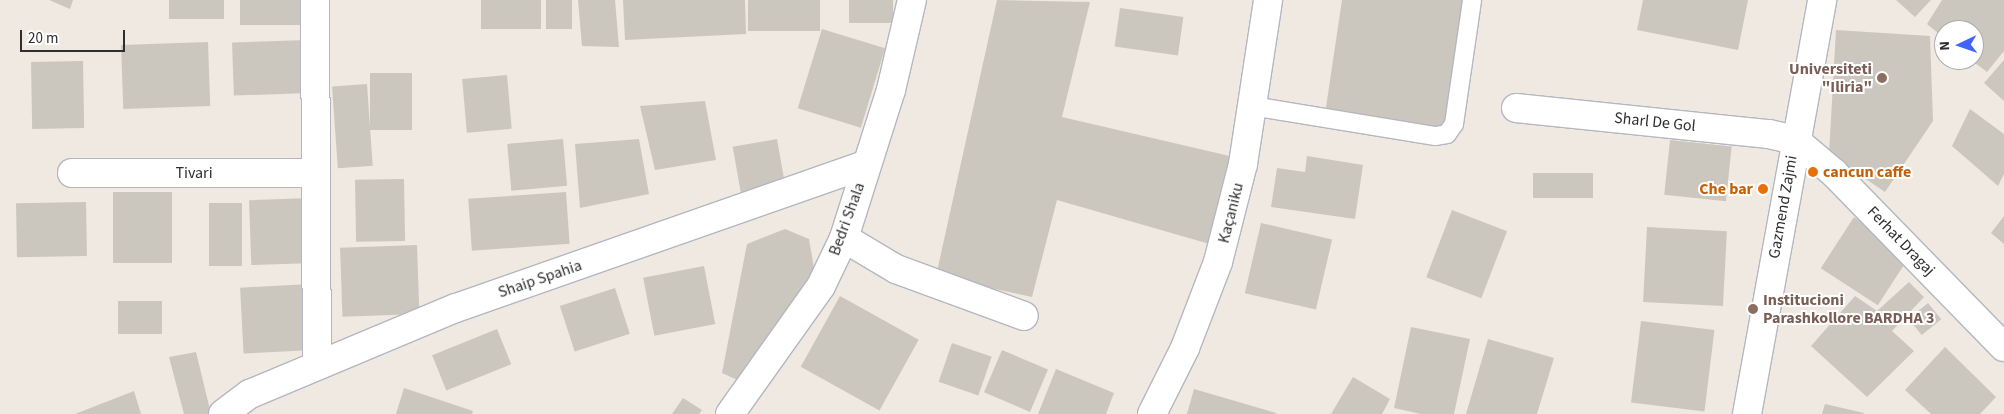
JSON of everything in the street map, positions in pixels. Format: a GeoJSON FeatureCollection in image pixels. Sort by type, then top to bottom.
{"type":"FeatureCollection","features":[{"type":"Feature","properties":{"kind":"street"},"geometry":{"type":"LineString","coordinates":[[315,0],[317,365]]}},
{"type":"Feature","properties":{"kind":"street","name":"Bedri Shala"},"geometry":{"type":"LineString","coordinates":[[730,414],[821,286],[844,238],[891,90],[912,0]]}},
{"type":"Feature","properties":{"kind":"street","name":"Kaçaniku"},"geometry":{"type":"LineString","coordinates":[[1152,414],[1185,348],[1218,262],[1244,164],[1268,0]]}},
{"type":"Feature","properties":{"kind":"street","name":"Gazmend Zajmi"},"geometry":{"type":"LineString","coordinates":[[1746,414],[1822,0]]}},
{"type":"Feature","properties":{"kind":"street","name":"Sharl De Gol"},"geometry":{"type":"LineString","coordinates":[[1516,108],[1769,134],[1795,140]]}},
{"type":"Feature","properties":{"kind":"street","name":"Ferhat Dragaj"},"geometry":{"type":"LineString","coordinates":[[1795,140],[1834,173],[2004,347]]}},
{"type":"Feature","properties":{"kind":"street","name":"Shaip Spahia"},"geometry":{"type":"LineString","coordinates":[[224,414],[250,394],[456,308],[867,164]]}},
{"type":"Feature","properties":{"kind":"street","name":"Tivari"},"geometry":{"type":"LineString","coordinates":[[72,173],[315,173]]}},
{"type":"Feature","properties":{"kind":"street"},"geometry":{"type":"LineString","coordinates":[[844,238],[896,269],[1024,316]]}},
{"type":"Feature","properties":{"kind":"lane"},"geometry":{"type":"LineString","coordinates":[[1252,106],[1436,136],[1447,134],[1454,124],[1472,0]]}},
{"type":"Feature","properties":{"kind":"building"},"geometry":{"type":"Polygon","coordinates":[[[49,0],[73,0],[70,9],[49,0]]]}},
{"type":"Feature","properties":{"kind":"building"},"geometry":{"type":"Polygon","coordinates":[[[169,0],[224,0],[224,19],[169,19],[169,0]]]}},
{"type":"Feature","properties":{"kind":"building"},"geometry":{"type":"Polygon","coordinates":[[[240,0],[312,0],[312,25],[240,25],[240,0]]]}},
{"type":"Feature","properties":{"kind":"building"},"geometry":{"type":"Polygon","coordinates":[[[481,0],[541,0],[541,29],[481,29],[481,0]]]}},
{"type":"Feature","properties":{"kind":"building"},"geometry":{"type":"Polygon","coordinates":[[[546,0],[572,0],[572,29],[546,29],[546,0]]]}},
{"type":"Feature","properties":{"kind":"building"},"geometry":{"type":"Polygon","coordinates":[[[578,0],[615,0],[619,47],[582,46],[578,0]]]}},
{"type":"Feature","properties":{"kind":"building"},"geometry":{"type":"Polygon","coordinates":[[[623,0],[745,0],[746,34],[625,40],[623,0]]]}},
{"type":"Feature","properties":{"kind":"building"},"geometry":{"type":"Polygon","coordinates":[[[748,0],[820,0],[820,31],[748,31],[748,0]]]}},
{"type":"Feature","properties":{"kind":"building"},"geometry":{"type":"Polygon","coordinates":[[[849,0],[893,0],[893,23],[849,23],[849,0]]]}},
{"type":"Feature","properties":{"kind":"building"},"geometry":{"type":"Polygon","coordinates":[[[997,0],[1090,2],[1062,117],[1234,157],[1213,245],[1057,200],[1032,297],[936,276],[997,0]]]}},
{"type":"Feature","properties":{"kind":"building"},"geometry":{"type":"Polygon","coordinates":[[[1342,0],[1465,0],[1444,131],[1325,114],[1342,0]]]}},
{"type":"Feature","properties":{"kind":"building"},"geometry":{"type":"Polygon","coordinates":[[[1643,0],[1748,0],[1738,50],[1637,30],[1643,0]]]}},
{"type":"Feature","properties":{"kind":"building"},"geometry":{"type":"Polygon","coordinates":[[[1896,0],[1931,0],[1915,17],[1896,0]]]}},
{"type":"Feature","properties":{"kind":"building"},"geometry":{"type":"Polygon","coordinates":[[[1942,0],[2004,0],[2004,51],[1987,72],[1984,70],[1984,20],[1934,20],[1934,30],[1927,24],[1942,0]]]}},
{"type":"Feature","properties":{"kind":"building"},"geometry":{"type":"Polygon","coordinates":[[[1120,8],[1183,17],[1178,56],[1115,47],[1120,8]]]}},
{"type":"Feature","properties":{"kind":"building"},"geometry":{"type":"Polygon","coordinates":[[[822,29],[885,48],[861,128],[798,108],[822,29]]]}},
{"type":"Feature","properties":{"kind":"building","name":"Universiteti \"Iliria\""},"geometry":{"type":"Polygon","coordinates":[[[1836,30],[1930,36],[1933,121],[1885,192],[1829,154],[1836,30]]]}},
{"type":"Feature","properties":{"kind":"building"},"geometry":{"type":"Polygon","coordinates":[[[307,40],[309,93],[234,96],[232,43],[307,40]]]}},
{"type":"Feature","properties":{"kind":"building"},"geometry":{"type":"Polygon","coordinates":[[[208,42],[210,106],[123,109],[121,45],[208,42]]]}},
{"type":"Feature","properties":{"kind":"building"},"geometry":{"type":"Polygon","coordinates":[[[2004,60],[2004,101],[1984,83],[2004,60]]]}},
{"type":"Feature","properties":{"kind":"building"},"geometry":{"type":"Polygon","coordinates":[[[83,61],[84,128],[32,129],[31,62],[83,61]]]}},
{"type":"Feature","properties":{"kind":"building"},"geometry":{"type":"Polygon","coordinates":[[[370,73],[412,73],[412,130],[370,130],[370,73]]]}},
{"type":"Feature","properties":{"kind":"building"},"geometry":{"type":"Polygon","coordinates":[[[507,75],[512,129],[467,133],[462,79],[507,75]]]}},
{"type":"Feature","properties":{"kind":"building"},"geometry":{"type":"Polygon","coordinates":[[[367,84],[373,166],[338,168],[332,86],[367,84]]]}},
{"type":"Feature","properties":{"kind":"building"},"geometry":{"type":"Polygon","coordinates":[[[705,101],[716,160],[655,170],[640,106],[705,101]]]}},
{"type":"Feature","properties":{"kind":"building"},"geometry":{"type":"Polygon","coordinates":[[[1970,109],[2004,134],[2004,174],[1998,186],[1952,146],[1970,109]]]}},
{"type":"Feature","properties":{"kind":"building"},"geometry":{"type":"Polygon","coordinates":[[[563,139],[567,186],[511,191],[507,144],[563,139]]]}},
{"type":"Feature","properties":{"kind":"building"},"geometry":{"type":"Polygon","coordinates":[[[639,139],[649,194],[580,208],[575,144],[639,139]]]}},
{"type":"Feature","properties":{"kind":"building"},"geometry":{"type":"Polygon","coordinates":[[[777,139],[785,185],[741,193],[733,147],[777,139]]]}},
{"type":"Feature","properties":{"kind":"building"},"geometry":{"type":"Polygon","coordinates":[[[1670,140],[1732,146],[1726,201],[1664,195],[1670,140]]]}},
{"type":"Feature","properties":{"kind":"building"},"geometry":{"type":"Polygon","coordinates":[[[1307,156],[1363,165],[1355,219],[1271,207],[1277,168],[1305,172],[1307,156]]]}},
{"type":"Feature","properties":{"kind":"building"},"geometry":{"type":"Polygon","coordinates":[[[1533,173],[1593,173],[1593,198],[1533,198],[1533,173]]]}},
{"type":"Feature","properties":{"kind":"building"},"geometry":{"type":"Polygon","coordinates":[[[404,179],[405,241],[356,242],[355,180],[404,179]]]}},
{"type":"Feature","properties":{"kind":"building"},"geometry":{"type":"Polygon","coordinates":[[[113,192],[172,192],[172,263],[113,263],[113,192]]]}},
{"type":"Feature","properties":{"kind":"building"},"geometry":{"type":"Polygon","coordinates":[[[566,192],[570,244],[472,251],[468,199],[566,192]]]}},
{"type":"Feature","properties":{"kind":"building"},"geometry":{"type":"Polygon","coordinates":[[[311,198],[313,263],[251,265],[249,200],[311,198]]]}},
{"type":"Feature","properties":{"kind":"building"},"geometry":{"type":"Polygon","coordinates":[[[86,202],[87,256],[17,257],[16,203],[86,202]]]}},
{"type":"Feature","properties":{"kind":"building"},"geometry":{"type":"Polygon","coordinates":[[[209,203],[242,203],[242,266],[209,266],[209,203]]]}},
{"type":"Feature","properties":{"kind":"building"},"geometry":{"type":"Polygon","coordinates":[[[1452,210],[1507,231],[1481,298],[1426,277],[1452,210]]]}},
{"type":"Feature","properties":{"kind":"building"},"geometry":{"type":"Polygon","coordinates":[[[2004,216],[2004,244],[1991,233],[2004,216]]]}},
{"type":"Feature","properties":{"kind":"building"},"geometry":{"type":"Polygon","coordinates":[[[1854,217],[1911,254],[1878,305],[1821,268],[1854,217]]]}},
{"type":"Feature","properties":{"kind":"building"},"geometry":{"type":"Polygon","coordinates":[[[1261,223],[1332,239],[1316,310],[1245,293],[1261,223]]]}},
{"type":"Feature","properties":{"kind":"building"},"geometry":{"type":"Polygon","coordinates":[[[1647,227],[1727,231],[1723,306],[1643,302],[1647,227]]]}},
{"type":"Feature","properties":{"kind":"building"},"geometry":{"type":"Polygon","coordinates":[[[785,229],[809,239],[816,280],[746,384],[722,373],[747,244],[785,229]]]}},
{"type":"Feature","properties":{"kind":"building"},"geometry":{"type":"Polygon","coordinates":[[[417,245],[419,314],[342,317],[340,248],[417,245]]]}},
{"type":"Feature","properties":{"kind":"building"},"geometry":{"type":"Polygon","coordinates":[[[704,266],[715,324],[654,336],[643,278],[704,266]]]}},
{"type":"Feature","properties":{"kind":"building"},"geometry":{"type":"Polygon","coordinates":[[[1909,282],[1924,297],[1892,331],[1914,351],[1867,397],[1811,346],[1855,296],[1877,311],[1909,282]]]}},
{"type":"Feature","properties":{"kind":"building"},"geometry":{"type":"Polygon","coordinates":[[[310,284],[313,350],[244,354],[240,288],[310,284]]]}},
{"type":"Feature","properties":{"kind":"building"},"geometry":{"type":"Polygon","coordinates":[[[615,288],[630,334],[575,352],[560,306],[615,288]]]}},
{"type":"Feature","properties":{"kind":"building"},"geometry":{"type":"Polygon","coordinates":[[[840,296],[919,340],[879,410],[801,367],[840,296]]]}},
{"type":"Feature","properties":{"kind":"building"},"geometry":{"type":"Polygon","coordinates":[[[118,301],[162,301],[162,334],[118,334],[118,301]]]}},
{"type":"Feature","properties":{"kind":"building"},"geometry":{"type":"Polygon","coordinates":[[[1928,303],[1941,319],[1922,335],[1909,319],[1928,303]]]}},
{"type":"Feature","properties":{"kind":"building"},"geometry":{"type":"Polygon","coordinates":[[[1641,321],[1714,330],[1704,411],[1631,402],[1641,321]]]}},
{"type":"Feature","properties":{"kind":"building"},"geometry":{"type":"Polygon","coordinates":[[[1411,327],[1470,339],[1454,414],[1421,414],[1394,408],[1411,327]]]}},
{"type":"Feature","properties":{"kind":"building"},"geometry":{"type":"Polygon","coordinates":[[[497,329],[511,364],[446,390],[432,355],[497,329]]]}},
{"type":"Feature","properties":{"kind":"building"},"geometry":{"type":"Polygon","coordinates":[[[1488,339],[1554,358],[1537,414],[1466,414],[1488,339]]]}},
{"type":"Feature","properties":{"kind":"building"},"geometry":{"type":"Polygon","coordinates":[[[952,343],[992,357],[978,395],[939,382],[952,343]]]}},
{"type":"Feature","properties":{"kind":"building"},"geometry":{"type":"Polygon","coordinates":[[[1945,347],[1996,397],[1980,414],[1931,414],[1905,390],[1945,347]]]}},
{"type":"Feature","properties":{"kind":"building"},"geometry":{"type":"Polygon","coordinates":[[[1002,350],[1048,370],[1030,412],[984,392],[1002,350]]]}},
{"type":"Feature","properties":{"kind":"building"},"geometry":{"type":"Polygon","coordinates":[[[196,352],[211,414],[184,414],[169,357],[196,352]]]}},
{"type":"Feature","properties":{"kind":"building"},"geometry":{"type":"Polygon","coordinates":[[[1056,369],[1114,393],[1106,414],[1038,414],[1056,369]]]}},
{"type":"Feature","properties":{"kind":"building"},"geometry":{"type":"Polygon","coordinates":[[[1353,377],[1390,399],[1382,414],[1331,414],[1353,377]]]}},
{"type":"Feature","properties":{"kind":"building"},"geometry":{"type":"Polygon","coordinates":[[[404,388],[473,411],[472,414],[396,414],[404,388]]]}},
{"type":"Feature","properties":{"kind":"building"},"geometry":{"type":"Polygon","coordinates":[[[1194,389],[1276,413],[1276,414],[1187,414],[1194,389]]]}},
{"type":"Feature","properties":{"kind":"building"},"geometry":{"type":"Polygon","coordinates":[[[134,391],[141,414],[75,414],[134,391]]]}},
{"type":"Feature","properties":{"kind":"building"},"geometry":{"type":"Polygon","coordinates":[[[683,398],[702,410],[699,414],[672,414],[683,398]]]}},
{"type":"Feature","properties":{"kind":"building"},"geometry":{"type":"Polygon","coordinates":[[[1825,404],[1864,413],[1822,414],[1825,404]]]}},
{"type":"Feature","properties":{"kind":"place","name":"Universiteti \"Iliria\""},"geometry":{"type":"Point","coordinates":[1882,78]}},
{"type":"Feature","properties":{"kind":"place","name":"cancun caffe"},"geometry":{"type":"Point","coordinates":[1813,172]}},
{"type":"Feature","properties":{"kind":"place","name":"Che bar"},"geometry":{"type":"Point","coordinates":[1763,189]}},
{"type":"Feature","properties":{"kind":"place","name":"Institucioni Parashkollore BARDHA 3"},"geometry":{"type":"Point","coordinates":[1753,309]}}]}
